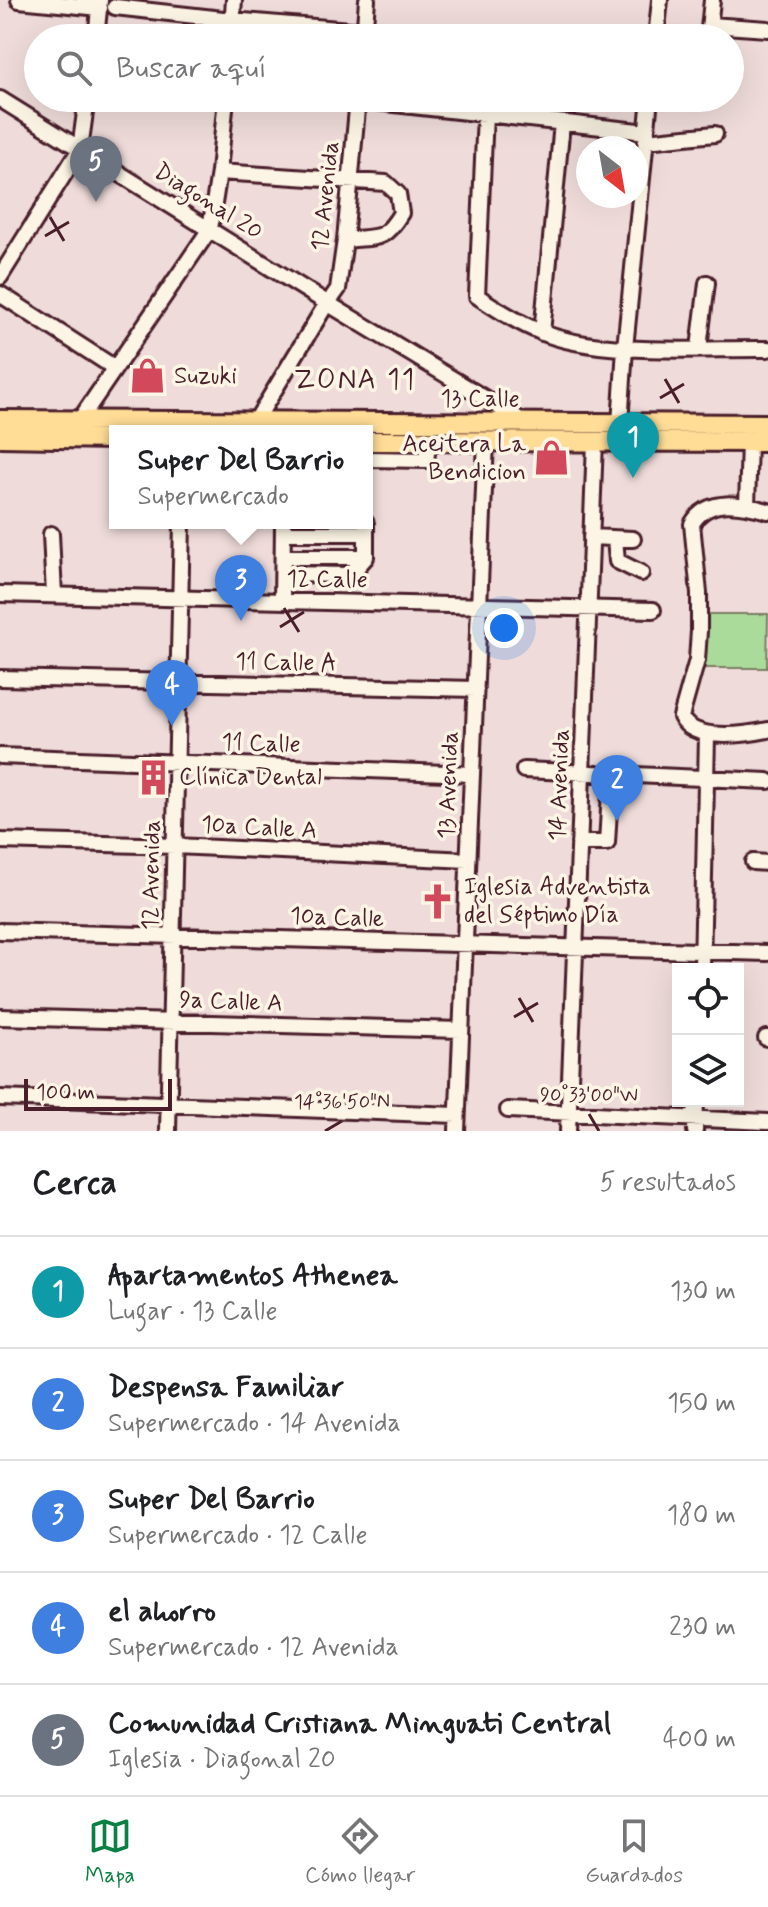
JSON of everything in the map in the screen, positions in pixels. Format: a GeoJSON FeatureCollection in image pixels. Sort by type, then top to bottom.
{"type":"FeatureCollection","features":[{"type":"Feature","properties":{"kind":"main road","name":"13 Calle"},"geometry":{"type":"LineString","coordinates":[[0,420],[149,425]]}},
{"type":"Feature","properties":{"kind":"main road","name":"13 Calle"},"geometry":{"type":"LineString","coordinates":[[212,425],[255,422],[768,424]]}},
{"type":"Feature","properties":{"kind":"main road"},"geometry":{"type":"LineString","coordinates":[[0,437],[109,439]]}},
{"type":"Feature","properties":{"kind":"main road","name":"13 Calle"},"geometry":{"type":"LineString","coordinates":[[373,441],[759,442]]}},
{"type":"Feature","properties":{"kind":"street"},"geometry":{"type":"LineString","coordinates":[[19,0],[105,5],[267,24]]}},
{"type":"Feature","properties":{"kind":"street"},"geometry":{"type":"LineString","coordinates":[[232,24],[234,0]]}},
{"type":"Feature","properties":{"kind":"street"},"geometry":{"type":"LineString","coordinates":[[365,24],[367,0]]}},
{"type":"Feature","properties":{"kind":"street"},"geometry":{"type":"LineString","coordinates":[[657,24],[660,0]]}},
{"type":"Feature","properties":{"kind":"street"},"geometry":{"type":"LineString","coordinates":[[710,24],[712,0]]}},
{"type":"Feature","properties":{"kind":"street"},"geometry":{"type":"LineString","coordinates":[[744,30],[768,29]]}},
{"type":"Feature","properties":{"kind":"street","name":"Diagonal 20"},"geometry":{"type":"LineString","coordinates":[[0,99],[531,423],[553,441]]}},
{"type":"Feature","properties":{"kind":"street"},"geometry":{"type":"LineString","coordinates":[[0,277],[80,149],[85,112]]}},
{"type":"Feature","properties":{"kind":"street"},"geometry":{"type":"LineString","coordinates":[[79,421],[210,229],[225,112]]}},
{"type":"Feature","properties":{"kind":"street","name":"12 Avenida"},"geometry":{"type":"LineString","coordinates":[[255,422],[338,289],[357,112]]}},
{"type":"Feature","properties":{"kind":"street"},"geometry":{"type":"LineString","coordinates":[[468,112],[640,136]]}},
{"type":"Feature","properties":{"kind":"street"},"geometry":{"type":"LineString","coordinates":[[646,136],[649,112]]}},
{"type":"Feature","properties":{"kind":"street"},"geometry":{"type":"LineString","coordinates":[[485,114],[477,296],[542,333],[569,341],[625,348],[768,349]]}},
{"type":"Feature","properties":{"kind":"street"},"geometry":{"type":"LineString","coordinates":[[542,333],[562,123]]}},
{"type":"Feature","properties":{"kind":"street"},"geometry":{"type":"LineString","coordinates":[[648,137],[715,134]]}},
{"type":"Feature","properties":{"kind":"street"},"geometry":{"type":"LineString","coordinates":[[219,172],[386,183],[398,194],[401,213],[390,231],[380,237],[345,240]]}},
{"type":"Feature","properties":{"kind":"street"},"geometry":{"type":"LineString","coordinates":[[620,424],[639,208]]}},
{"type":"Feature","properties":{"kind":"street"},"geometry":{"type":"LineString","coordinates":[[699,348],[707,283]]}},
{"type":"Feature","properties":{"kind":"street"},"geometry":{"type":"LineString","coordinates":[[0,294],[115,368]]}},
{"type":"Feature","properties":{"kind":"street","name":"Diagonal 20"},"geometry":{"type":"LineString","coordinates":[[330,300],[353,317],[531,423]]}},
{"type":"Feature","properties":{"kind":"street"},"geometry":{"type":"LineString","coordinates":[[315,327],[331,311],[353,317]]}},
{"type":"Feature","properties":{"kind":"street"},"geometry":{"type":"LineString","coordinates":[[373,459],[426,460],[429,441]]}},
{"type":"Feature","properties":{"kind":"street","name":"13 Avenida"},"geometry":{"type":"LineString","coordinates":[[457,1131],[486,441]]}},
{"type":"Feature","properties":{"kind":"street","name":"14 Avenida"},"geometry":{"type":"LineString","coordinates":[[568,1131],[595,442]]}},
{"type":"Feature","properties":{"kind":"street"},"geometry":{"type":"LineString","coordinates":[[747,506],[759,442]]}},
{"type":"Feature","properties":{"kind":"street"},"geometry":{"type":"LineString","coordinates":[[768,511],[747,506],[714,505],[698,515],[692,524],[699,593],[697,660],[681,711],[682,721],[693,731],[707,735],[768,730]]}},
{"type":"Feature","properties":{"kind":"street","name":"12 Avenida"},"geometry":{"type":"LineString","coordinates":[[168,1131],[182,529]]}},
{"type":"Feature","properties":{"kind":"street"},"geometry":{"type":"LineString","coordinates":[[282,601],[283,529]]}},
{"type":"Feature","properties":{"kind":"street"},"geometry":{"type":"LineString","coordinates":[[283,574],[343,576],[357,570],[366,557],[365,529]]}},
{"type":"Feature","properties":{"kind":"street"},"geometry":{"type":"LineString","coordinates":[[51,534],[54,595]]}},
{"type":"Feature","properties":{"kind":"street"},"geometry":{"type":"LineString","coordinates":[[591,537],[633,539]]}},
{"type":"Feature","properties":{"kind":"street"},"geometry":{"type":"LineString","coordinates":[[615,539],[617,561],[641,573]]}},
{"type":"Feature","properties":{"kind":"street"},"geometry":{"type":"LineString","coordinates":[[283,557],[366,557]]}},
{"type":"Feature","properties":{"kind":"street","name":"12 Calle"},"geometry":{"type":"LineString","coordinates":[[0,594],[653,610]]}},
{"type":"Feature","properties":{"kind":"street","name":"11 Calle A"},"geometry":{"type":"LineString","coordinates":[[0,678],[476,689]]}},
{"type":"Feature","properties":{"kind":"street"},"geometry":{"type":"LineString","coordinates":[[702,963],[707,735]]}},
{"type":"Feature","properties":{"kind":"street","name":"11 Calle"},"geometry":{"type":"LineString","coordinates":[[0,756],[472,774]]}},
{"type":"Feature","properties":{"kind":"street"},"geometry":{"type":"LineString","coordinates":[[524,770],[768,781]]}},
{"type":"Feature","properties":{"kind":"street"},"geometry":{"type":"LineString","coordinates":[[579,843],[607,842],[610,792]]}},
{"type":"Feature","properties":{"kind":"street","name":"10a Calle A"},"geometry":{"type":"LineString","coordinates":[[0,841],[468,860]]}},
{"type":"Feature","properties":{"kind":"street","name":"10a Calle"},"geometry":{"type":"LineString","coordinates":[[0,931],[768,953]]}},
{"type":"Feature","properties":{"kind":"street","name":"9a Calle A"},"geometry":{"type":"LineString","coordinates":[[0,1017],[461,1030]]}},
{"type":"Feature","properties":{"kind":"street"},"geometry":{"type":"LineString","coordinates":[[0,1098],[457,1115]]}},
{"type":"Feature","properties":{"kind":"street"},"geometry":{"type":"LineString","coordinates":[[508,1110],[695,1125],[768,1122]]}},
{"type":"Feature","properties":{"kind":"green space"},"geometry":{"type":"Polygon","coordinates":[[[706,614],[768,614],[767,668],[705,668],[706,614]]]}},
{"type":"Feature","properties":{"kind":"place","name":"Comunidad Cristiana Minguati Central"},"geometry":{"type":"Point","coordinates":[96,202]}},
{"type":"Feature","properties":{"kind":"place","name":"Suzuki"},"geometry":{"type":"Point","coordinates":[148,376]}},
{"type":"Feature","properties":{"kind":"place","name":"Aceitera La Bendicion"},"geometry":{"type":"Point","coordinates":[552,458]}},
{"type":"Feature","properties":{"kind":"place","name":"Apartamentos Athenea"},"geometry":{"type":"Point","coordinates":[633,478]}},
{"type":"Feature","properties":{"kind":"place","name":"Super Del Barrio"},"geometry":{"type":"Point","coordinates":[241,621]}},
{"type":"Feature","properties":{"kind":"place","name":"el ahorro"},"geometry":{"type":"Point","coordinates":[172,726]}},
{"type":"Feature","properties":{"kind":"place","name":"Clínica Dental"},"geometry":{"type":"Point","coordinates":[153,777]}},
{"type":"Feature","properties":{"kind":"place","name":"Despensa Familiar"},"geometry":{"type":"Point","coordinates":[617,821]}},
{"type":"Feature","properties":{"kind":"place","name":"Iglesia Adventista del Séptimo Día"},"geometry":{"type":"Point","coordinates":[438,901]}},
{"type":"Feature","properties":{"kind":"district","name":"ZONA 11"},"geometry":{"type":"Point","coordinates":[355,380]}}]}
